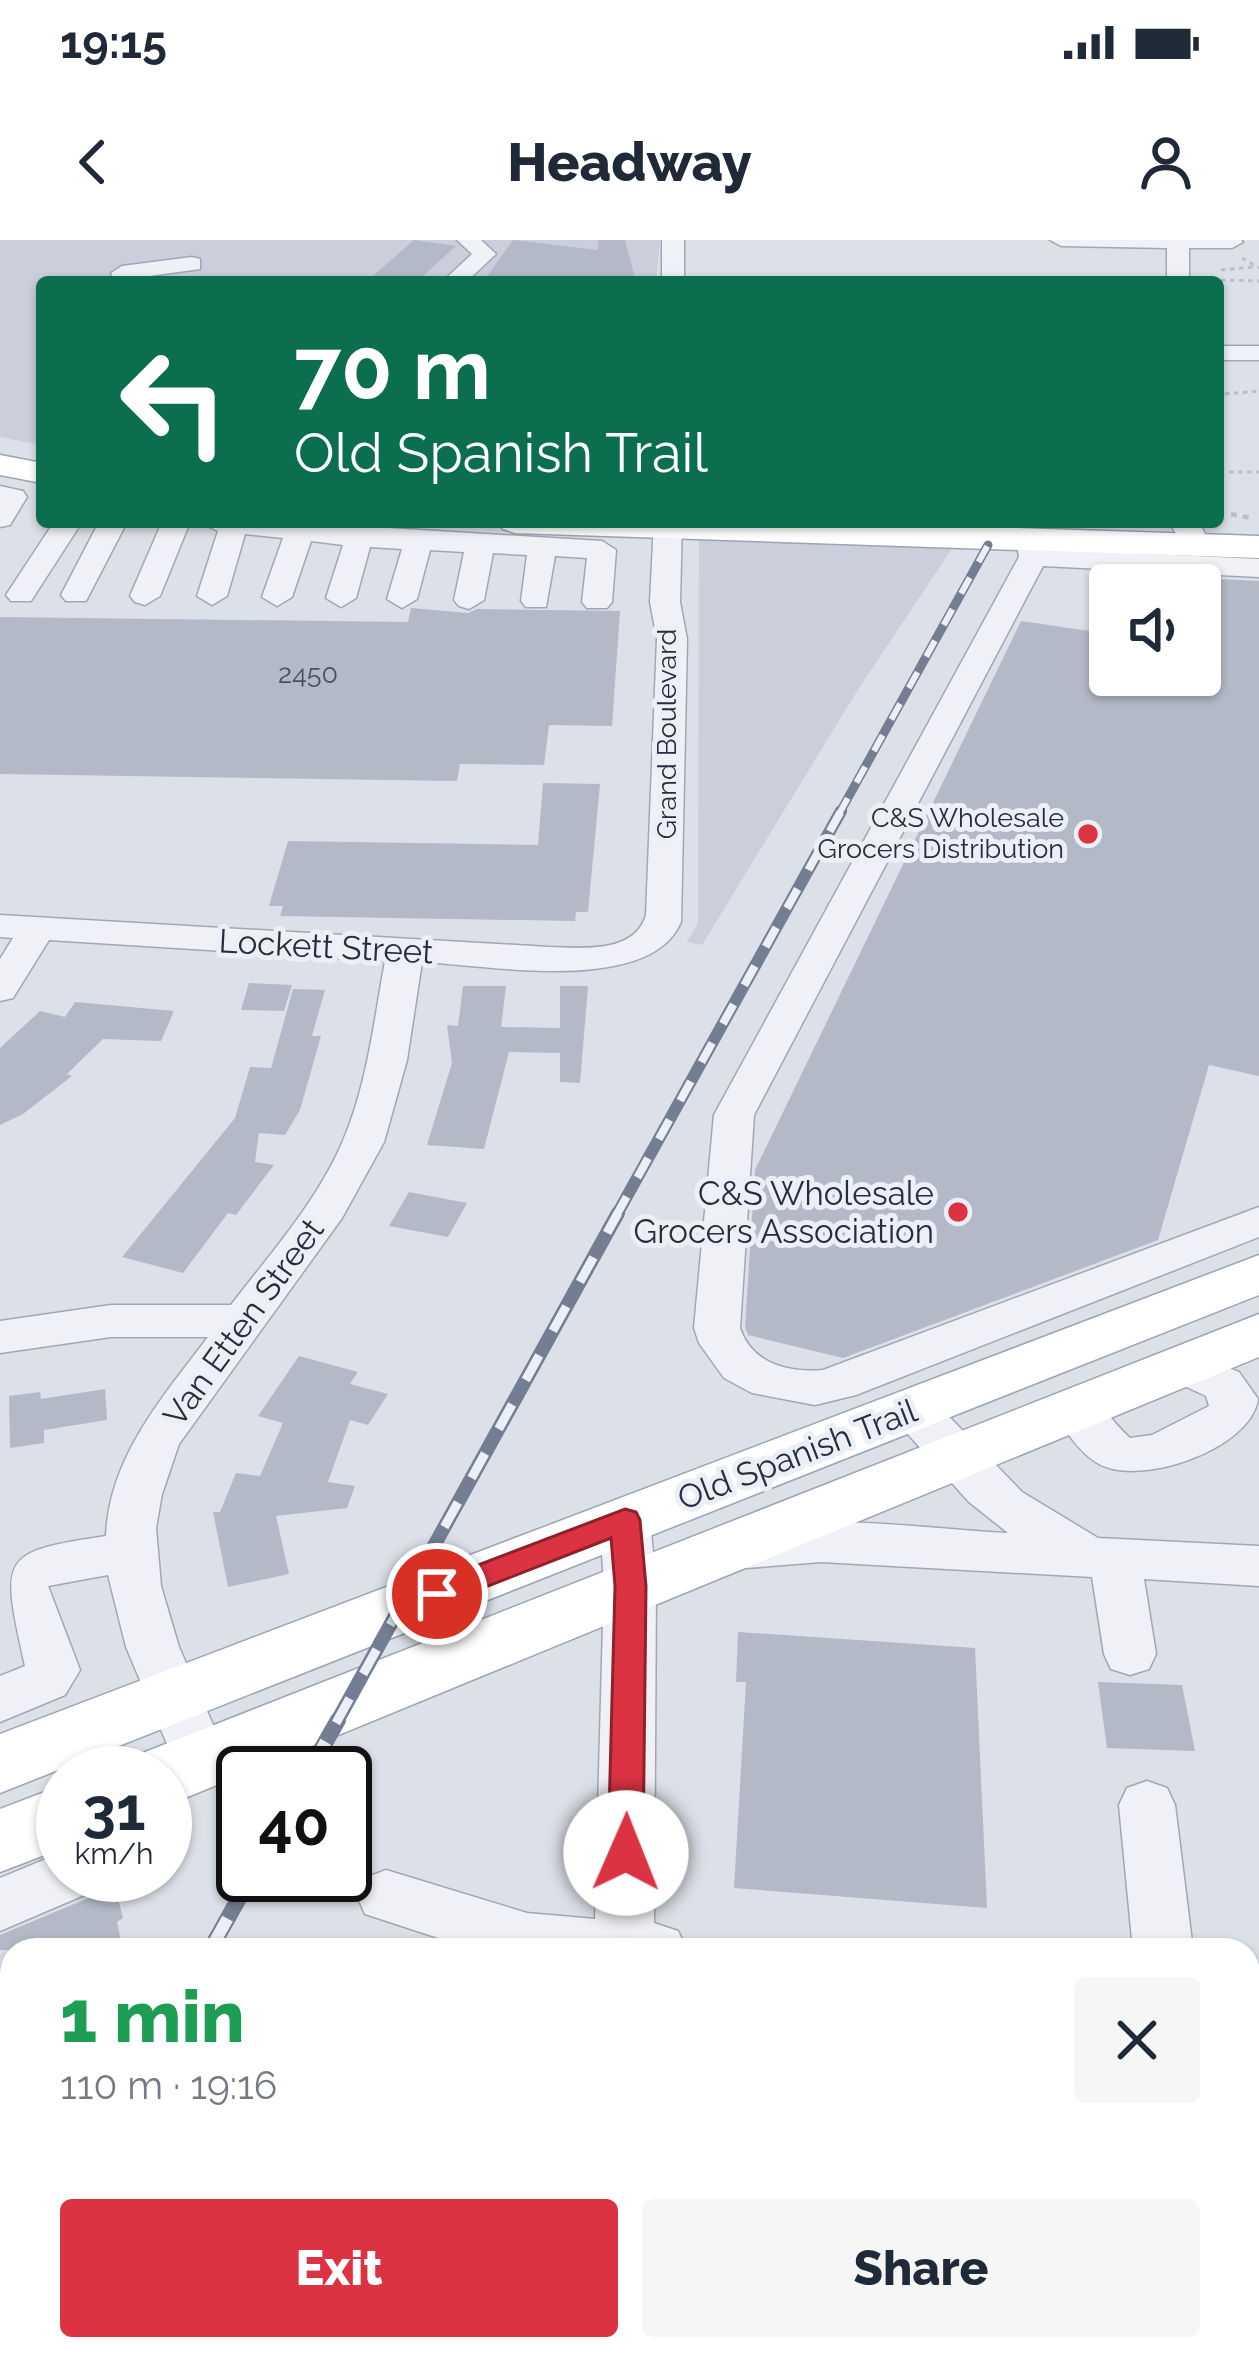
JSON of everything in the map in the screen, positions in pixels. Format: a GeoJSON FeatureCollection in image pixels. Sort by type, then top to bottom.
{"type":"FeatureCollection","features":[{"type":"Feature","properties":{"kind":"main road"},"geometry":{"type":"LineString","coordinates":[[0,452],[36,458]]}},
{"type":"Feature","properties":{"kind":"main road"},"geometry":{"type":"LineString","coordinates":[[0,465],[36,472]]}},
{"type":"Feature","properties":{"kind":"main road"},"geometry":{"type":"LineString","coordinates":[[729,528],[1032,548],[1195,530],[1259,547]]}},
{"type":"Feature","properties":{"kind":"main road"},"geometry":{"type":"LineString","coordinates":[[1134,528],[1259,533]]}},
{"type":"Feature","properties":{"kind":"main road","name":"Old Spanish Trail"},"geometry":{"type":"LineString","coordinates":[[0,1764],[1259,1274]]}},
{"type":"Feature","properties":{"kind":"main road"},"geometry":{"type":"LineString","coordinates":[[1138,1322],[1181,1365]]}},
{"type":"Feature","properties":{"kind":"main road","name":"Old Spanish Trail"},"geometry":{"type":"LineString","coordinates":[[192,1764],[1259,1334]]}},
{"type":"Feature","properties":{"kind":"main road"},"geometry":{"type":"LineString","coordinates":[[0,1840],[36,1826]]}},
{"type":"Feature","properties":{"kind":"street"},"geometry":{"type":"LineString","coordinates":[[460,276],[484,254],[468,240]]}},
{"type":"Feature","properties":{"kind":"street"},"geometry":{"type":"LineString","coordinates":[[673,240],[673,276]]}},
{"type":"Feature","properties":{"kind":"street"},"geometry":{"type":"LineString","coordinates":[[1061,240],[1178,240],[1213,259],[1232,242]]}},
{"type":"Feature","properties":{"kind":"street"},"geometry":{"type":"LineString","coordinates":[[1178,240],[1178,276]]}},
{"type":"Feature","properties":{"kind":"street"},"geometry":{"type":"LineString","coordinates":[[123,276],[196,259]]}},
{"type":"Feature","properties":{"kind":"street"},"geometry":{"type":"LineString","coordinates":[[1224,353],[1259,353]]}},
{"type":"Feature","properties":{"kind":"street"},"geometry":{"type":"LineString","coordinates":[[0,494],[13,497],[0,519]]}},
{"type":"Feature","properties":{"kind":"street"},"geometry":{"type":"LineString","coordinates":[[21,595],[64,528]]}},
{"type":"Feature","properties":{"kind":"street"},"geometry":{"type":"LineString","coordinates":[[76,595],[110,528]]}},
{"type":"Feature","properties":{"kind":"street"},"geometry":{"type":"LineString","coordinates":[[145,596],[173,528]]}},
{"type":"Feature","properties":{"kind":"street"},"geometry":{"type":"LineString","coordinates":[[212,596],[222,528]]}},
{"type":"Feature","properties":{"kind":"street"},"geometry":{"type":"LineString","coordinates":[[271,528],[359,538],[602,550],[597,602]]}},
{"type":"Feature","properties":{"kind":"street","name":"Grand Boulevard"},"geometry":{"type":"LineString","coordinates":[[651,942],[662,931],[664,915],[672,639],[665,602],[668,528]]}},
{"type":"Feature","properties":{"kind":"street"},"geometry":{"type":"LineString","coordinates":[[278,597],[300,531]]}},
{"type":"Feature","properties":{"kind":"street"},"geometry":{"type":"LineString","coordinates":[[341,598],[359,538]]}},
{"type":"Feature","properties":{"kind":"street"},"geometry":{"type":"LineString","coordinates":[[402,599],[418,541]]}},
{"type":"Feature","properties":{"kind":"street"},"geometry":{"type":"LineString","coordinates":[[469,600],[480,544]]}},
{"type":"Feature","properties":{"kind":"street"},"geometry":{"type":"LineString","coordinates":[[536,601],[542,547]]}},
{"type":"Feature","properties":{"kind":"street"},"geometry":{"type":"LineString","coordinates":[[1259,568],[1032,548],[734,1115],[717,1328],[720,1347],[752,1374],[817,1388],[1259,1221]]}},
{"type":"Feature","properties":{"kind":"street"},"geometry":{"type":"LineString","coordinates":[[0,990],[19,927]]}},
{"type":"Feature","properties":{"kind":"street","name":"Lockett Street"},"geometry":{"type":"LineString","coordinates":[[19,927],[405,951],[597,956],[629,952],[651,942]]}},
{"type":"Feature","properties":{"kind":"street","name":"Van Etten Street"},"geometry":{"type":"LineString","coordinates":[[180,1746],[172,1696],[133,1584],[130,1529],[141,1477],[158,1438],[327,1208],[363,1142],[387,1060],[405,951]]}},
{"type":"Feature","properties":{"kind":"street"},"geometry":{"type":"LineString","coordinates":[[0,1337],[111,1321],[247,1321]]}},
{"type":"Feature","properties":{"kind":"street"},"geometry":{"type":"LineString","coordinates":[[913,1409],[992,1497],[1033,1528],[1109,1557]]}},
{"type":"Feature","properties":{"kind":"street"},"geometry":{"type":"LineString","coordinates":[[625,1520],[635,1938]]}},
{"type":"Feature","properties":{"kind":"street"},"geometry":{"type":"LineString","coordinates":[[720,1552],[821,1543],[1259,1566]]}},
{"type":"Feature","properties":{"kind":"street"},"geometry":{"type":"LineString","coordinates":[[0,1700],[46,1680],[53,1670],[21,1590],[27,1574],[45,1564],[132,1552]]}},
{"type":"Feature","properties":{"kind":"street"},"geometry":{"type":"LineString","coordinates":[[1109,1557],[1130,1654]]}},
{"type":"Feature","properties":{"kind":"street"},"geometry":{"type":"LineString","coordinates":[[1147,1805],[1162,1938]]}},
{"type":"Feature","properties":{"kind":"street"},"geometry":{"type":"LineString","coordinates":[[0,1905],[36,1889]]}},
{"type":"Feature","properties":{"kind":"street"},"geometry":{"type":"LineString","coordinates":[[386,1896],[521,1938]]}},
{"type":"Feature","properties":{"kind":"path"},"geometry":{"type":"LineString","coordinates":[[1213,259],[1255,266]]}},
{"type":"Feature","properties":{"kind":"path"},"geometry":{"type":"LineString","coordinates":[[1213,259],[1259,281]]}},
{"type":"Feature","properties":{"kind":"path"},"geometry":{"type":"LineString","coordinates":[[1225,394],[1259,392]]}},
{"type":"Feature","properties":{"kind":"path"},"geometry":{"type":"LineString","coordinates":[[1229,472],[1259,472]]}},
{"type":"Feature","properties":{"kind":"shaded area"},"geometry":{"type":"Polygon","coordinates":[[[0,240],[660,240],[657,276],[36,276],[36,444],[0,437],[0,240]]]}},
{"type":"Feature","properties":{"kind":"shaded area"},"geometry":{"type":"Polygon","coordinates":[[[699,538],[955,544],[859,688],[702,945],[687,942],[698,923],[699,538]]]}},
{"type":"Feature","properties":{"kind":"building"},"geometry":{"type":"Polygon","coordinates":[[[414,240],[456,246],[424,276],[373,276],[414,240]]]}},
{"type":"Feature","properties":{"kind":"building"},"geometry":{"type":"Polygon","coordinates":[[[513,240],[598,250],[599,240],[625,240],[634,276],[487,276],[513,240]]]}},
{"type":"Feature","properties":{"kind":"building"},"geometry":{"type":"Polygon","coordinates":[[[1221,579],[1259,581],[1259,1076],[1209,1065],[1158,1240],[843,1358],[748,1335],[755,1170],[1021,621],[1089,631],[1089,696],[1221,696],[1221,579]]]}},
{"type":"Feature","properties":{"kind":"building"},"geometry":{"type":"Polygon","coordinates":[[[411,608],[468,613],[477,609],[620,611],[612,726],[549,725],[544,765],[460,764],[457,781],[0,774],[0,617],[408,622],[411,608]]]}},
{"type":"Feature","properties":{"kind":"building"},"geometry":{"type":"Polygon","coordinates":[[[543,783],[600,784],[588,912],[576,912],[575,921],[280,916],[283,906],[269,906],[288,841],[538,845],[543,783]]]}},
{"type":"Feature","properties":{"kind":"building"},"geometry":{"type":"Polygon","coordinates":[[[249,983],[292,985],[284,1011],[241,1010],[249,983]]]}},
{"type":"Feature","properties":{"kind":"building"},"geometry":{"type":"Polygon","coordinates":[[[463,986],[506,986],[501,1027],[560,1028],[560,986],[588,986],[580,1083],[560,1082],[560,1053],[509,1052],[484,1149],[427,1145],[452,1063],[447,1025],[458,1026],[463,986]]]}},
{"type":"Feature","properties":{"kind":"building"},"geometry":{"type":"Polygon","coordinates":[[[293,989],[325,990],[312,1036],[321,1036],[300,1110],[285,1135],[259,1133],[255,1162],[274,1165],[236,1215],[228,1213],[183,1273],[122,1257],[235,1118],[250,1067],[271,1068],[293,989]]]}},
{"type":"Feature","properties":{"kind":"building"},"geometry":{"type":"Polygon","coordinates":[[[75,1002],[174,1011],[161,1041],[103,1039],[67,1074],[72,1076],[23,1114],[0,1125],[0,1048],[40,1011],[65,1017],[75,1002]]]}},
{"type":"Feature","properties":{"kind":"building"},"geometry":{"type":"Polygon","coordinates":[[[409,1192],[467,1203],[448,1237],[389,1226],[409,1192]]]}},
{"type":"Feature","properties":{"kind":"building"},"geometry":{"type":"Polygon","coordinates":[[[299,1356],[358,1372],[350,1384],[388,1394],[368,1425],[350,1420],[328,1482],[355,1486],[347,1508],[276,1516],[289,1574],[228,1587],[213,1512],[220,1512],[236,1473],[260,1476],[283,1423],[258,1416],[299,1356]]]}},
{"type":"Feature","properties":{"kind":"building"},"geometry":{"type":"Polygon","coordinates":[[[105,1389],[107,1420],[44,1430],[44,1443],[10,1448],[9,1396],[40,1392],[41,1399],[105,1389]]]}},
{"type":"Feature","properties":{"kind":"building"},"geometry":{"type":"Polygon","coordinates":[[[738,1632],[975,1648],[987,1908],[734,1888],[746,1682],[736,1682],[738,1632]]]}},
{"type":"Feature","properties":{"kind":"building"},"geometry":{"type":"Polygon","coordinates":[[[1098,1682],[1182,1685],[1195,1751],[1107,1748],[1098,1682]]]}},
{"type":"Feature","properties":{"kind":"building"},"geometry":{"type":"Polygon","coordinates":[[[79,1902],[119,1902],[123,1918],[117,1922],[120,1938],[0,1935],[79,1902]]]}},
{"type":"Feature","properties":{"kind":"railway"},"geometry":{"type":"LineString","coordinates":[[839,814],[988,545]]}},
{"type":"Feature","properties":{"kind":"railway"},"geometry":{"type":"LineString","coordinates":[[616,1216],[841,811]]}},
{"type":"Feature","properties":{"kind":"railway"},"geometry":{"type":"LineString","coordinates":[[336,1723],[618,1213]]}},
{"type":"Feature","properties":{"kind":"railway"},"geometry":{"type":"LineString","coordinates":[[323,1746],[338,1720]]}},
{"type":"Feature","properties":{"kind":"railway"},"geometry":{"type":"LineString","coordinates":[[217,1938],[237,1902]]}},
{"type":"Feature","properties":{"kind":"place","name":"C&S Wholesale Grocers Distribution"},"geometry":{"type":"Point","coordinates":[1088,834]}},
{"type":"Feature","properties":{"kind":"place","name":"C&S Wholesale Grocers Association"},"geometry":{"type":"Point","coordinates":[958,1212]}},
{"type":"Feature","properties":{"kind":"route"},"geometry":{"type":"LineString","coordinates":[[437,1594],[625,1520],[630,1586],[626,1853]]}}]}
